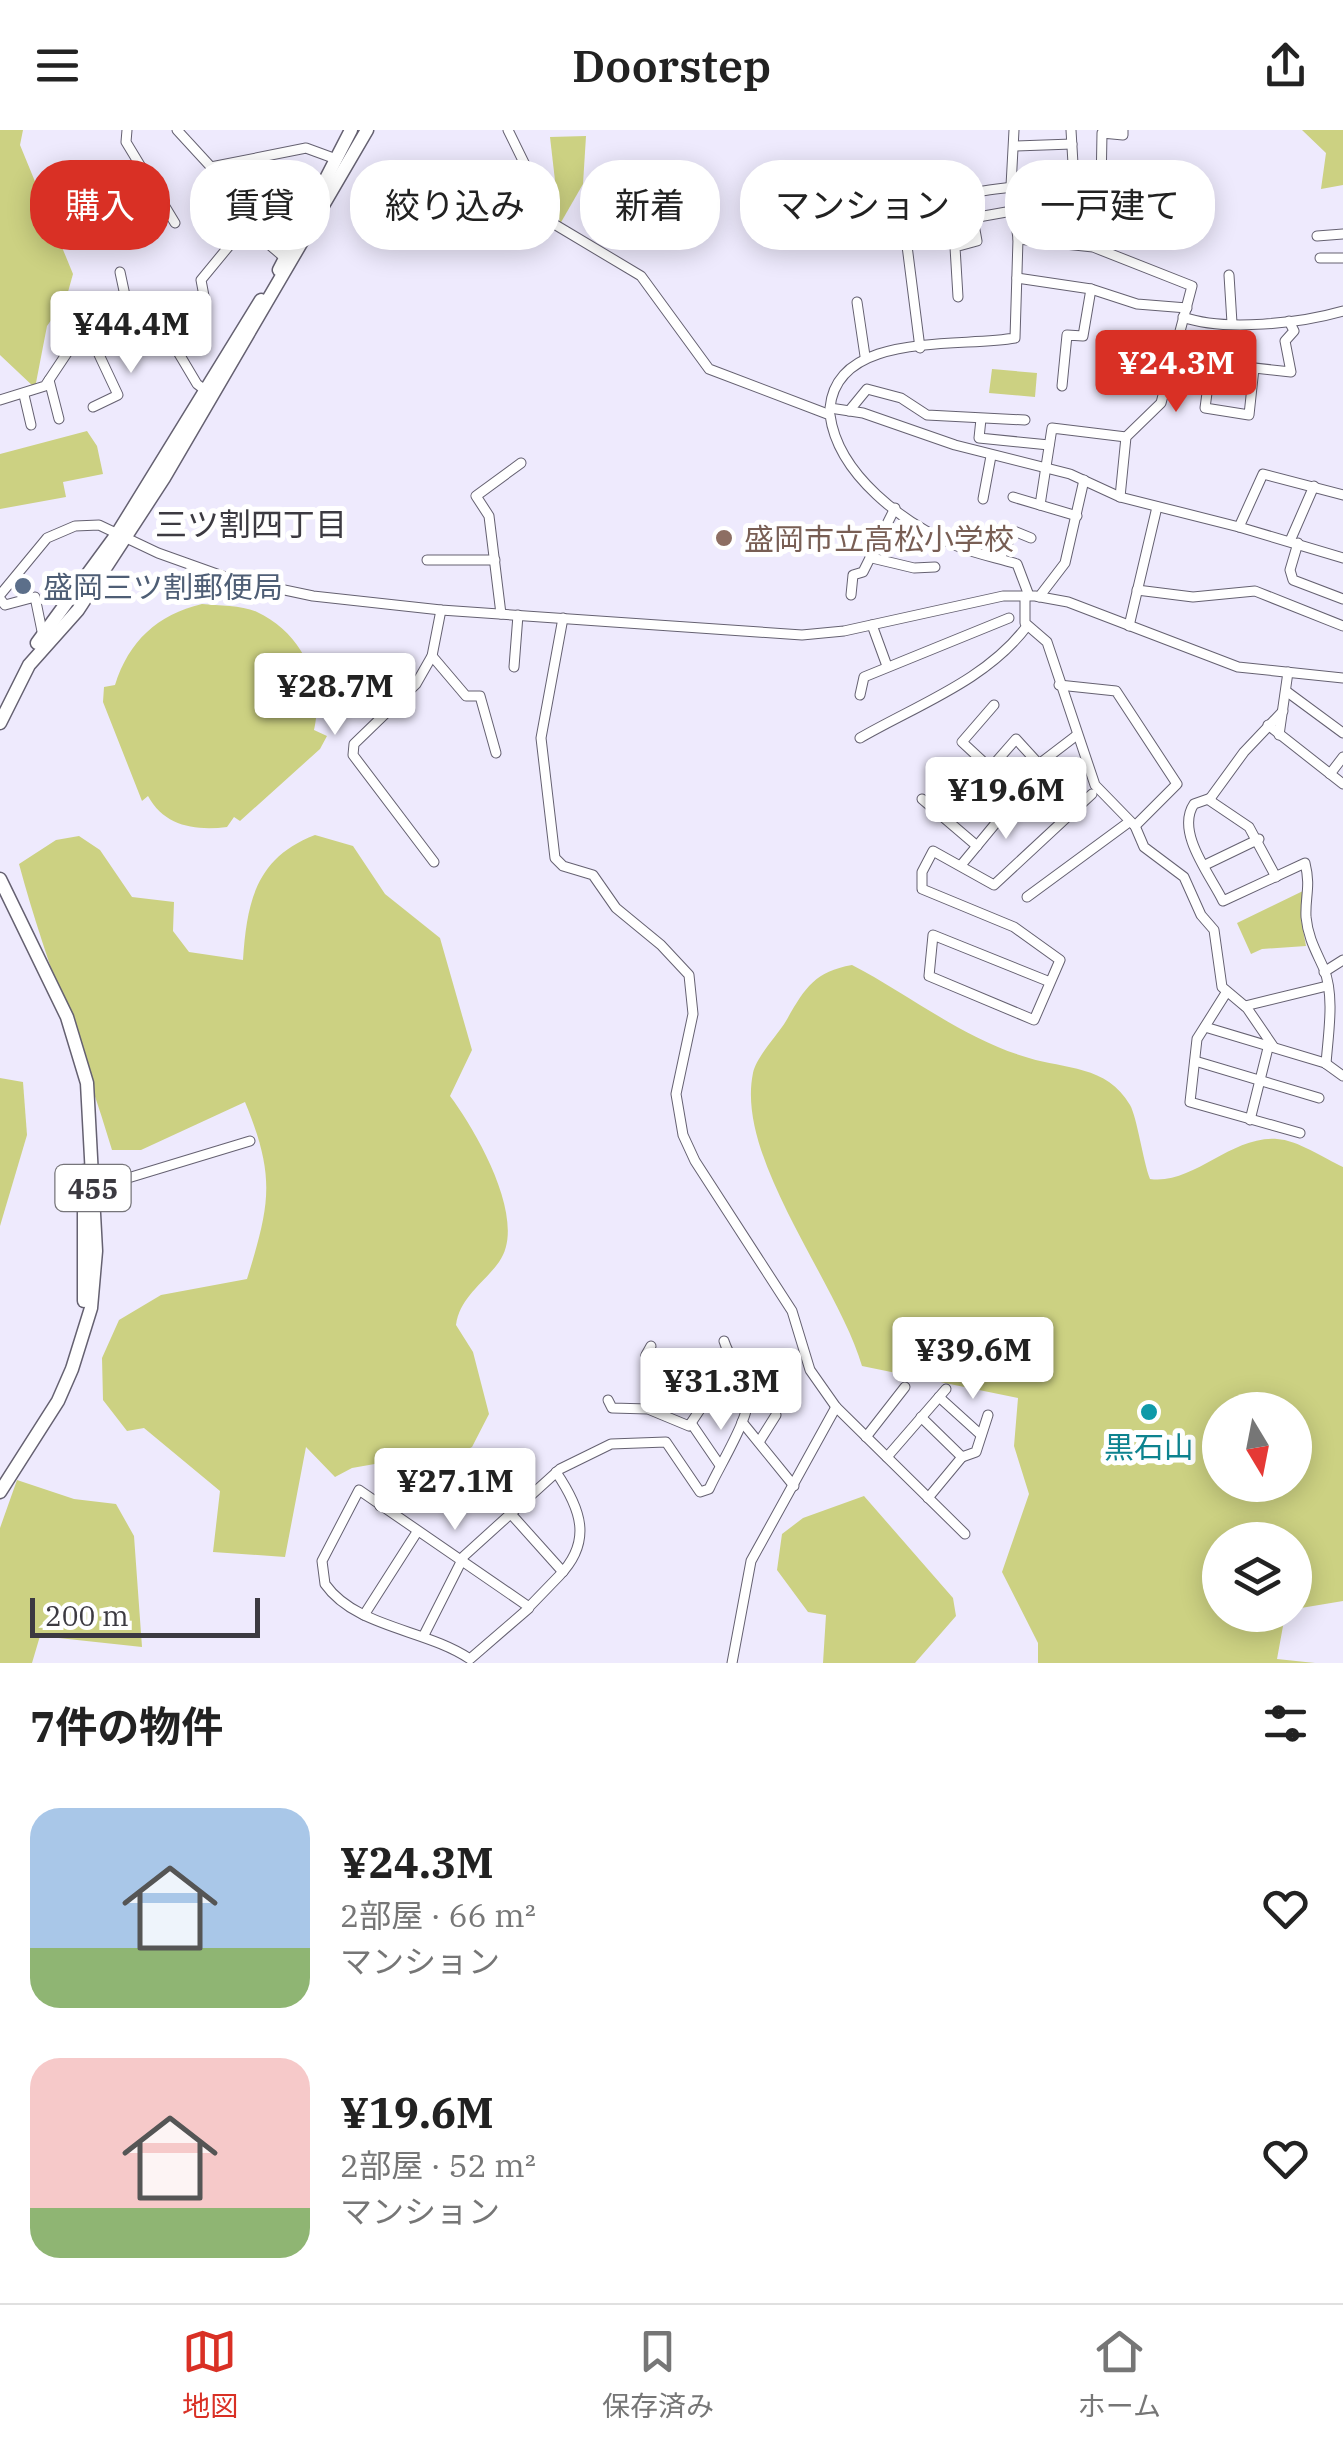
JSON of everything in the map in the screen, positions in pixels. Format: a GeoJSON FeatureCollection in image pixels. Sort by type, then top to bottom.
{"type":"FeatureCollection","features":[{"type":"Feature","properties":{"kind":"highway"},"geometry":{"type":"LineString","coordinates":[[0,723],[29,665],[78,610],[286,258],[351,130]]}},
{"type":"Feature","properties":{"kind":"highway"},"geometry":{"type":"LineString","coordinates":[[0,700],[15,671],[121,536],[281,284],[368,130]]}},
{"type":"Feature","properties":{"kind":"highway","name":"455"},"geometry":{"type":"LineString","coordinates":[[0,879],[67,1016],[88,1083],[95,1284],[83,1337],[58,1401],[0,1492]]}},
{"type":"Feature","properties":{"kind":"highway","name":"455"},"geometry":{"type":"LineString","coordinates":[[0,902],[59,1015],[76,1068],[87,1254],[78,1328],[64,1368],[48,1404],[0,1478]]}},
{"type":"Feature","properties":{"kind":"street"},"geometry":{"type":"LineString","coordinates":[[127,130],[126,142],[137,160]]}},
{"type":"Feature","properties":{"kind":"street"},"geometry":{"type":"LineString","coordinates":[[177,130],[211,167],[306,148],[336,159]]}},
{"type":"Feature","properties":{"kind":"street"},"geometry":{"type":"LineString","coordinates":[[508,130],[544,208],[561,230],[641,276],[710,368],[830,415],[841,451],[895,508],[958,547],[1018,564],[1031,595],[1027,626],[1010,648],[940,697],[860,738]]}},
{"type":"Feature","properties":{"kind":"street"},"geometry":{"type":"LineString","coordinates":[[1014,130],[1014,160]]}},
{"type":"Feature","properties":{"kind":"street"},"geometry":{"type":"LineString","coordinates":[[1071,130],[1073,160]]}},
{"type":"Feature","properties":{"kind":"street"},"geometry":{"type":"LineString","coordinates":[[1102,160],[1102,133],[1123,135],[1124,130]]}},
{"type":"Feature","properties":{"kind":"street"},"geometry":{"type":"LineString","coordinates":[[1016,146],[1072,144]]}},
{"type":"Feature","properties":{"kind":"street"},"geometry":{"type":"LineString","coordinates":[[170,216],[175,224]]}},
{"type":"Feature","properties":{"kind":"street"},"geometry":{"type":"LineString","coordinates":[[0,400],[24,395],[50,380],[82,330],[156,316],[197,303],[204,296],[200,280],[209,268],[252,230],[286,258]]}},
{"type":"Feature","properties":{"kind":"street"},"geometry":{"type":"LineString","coordinates":[[1317,236],[1343,234]]}},
{"type":"Feature","properties":{"kind":"street"},"geometry":{"type":"LineString","coordinates":[[907,250],[920,348]]}},
{"type":"Feature","properties":{"kind":"street"},"geometry":{"type":"LineString","coordinates":[[956,250],[958,297]]}},
{"type":"Feature","properties":{"kind":"street"},"geometry":{"type":"LineString","coordinates":[[1018,250],[1015,338],[865,356],[847,370],[830,408],[1084,480],[1120,497],[1343,558]]}},
{"type":"Feature","properties":{"kind":"street"},"geometry":{"type":"LineString","coordinates":[[1101,250],[1192,286],[1161,403],[1126,437],[1120,497]]}},
{"type":"Feature","properties":{"kind":"street"},"geometry":{"type":"LineString","coordinates":[[1320,258],[1343,258]]}},
{"type":"Feature","properties":{"kind":"street"},"geometry":{"type":"LineString","coordinates":[[120,272],[130,320]]}},
{"type":"Feature","properties":{"kind":"street"},"geometry":{"type":"LineString","coordinates":[[1229,275],[1232,323]]}},
{"type":"Feature","properties":{"kind":"street"},"geometry":{"type":"LineString","coordinates":[[1017,278],[1091,289],[1137,304],[1232,323],[1290,321],[1343,311]]}},
{"type":"Feature","properties":{"kind":"street"},"geometry":{"type":"LineString","coordinates":[[1062,386],[1067,336],[1083,336],[1091,289]]}},
{"type":"Feature","properties":{"kind":"street"},"geometry":{"type":"LineString","coordinates":[[857,302],[865,356]]}},
{"type":"Feature","properties":{"kind":"street"},"geometry":{"type":"LineString","coordinates":[[156,316],[196,384],[206,390]]}},
{"type":"Feature","properties":{"kind":"street"},"geometry":{"type":"LineString","coordinates":[[1173,359],[1291,372],[1285,340],[1294,331],[1290,321]]}},
{"type":"Feature","properties":{"kind":"street"},"geometry":{"type":"LineString","coordinates":[[82,330],[94,344],[118,395],[94,407]]}},
{"type":"Feature","properties":{"kind":"street"},"geometry":{"type":"LineString","coordinates":[[1211,364],[1205,408],[1249,414],[1254,368]]}},
{"type":"Feature","properties":{"kind":"street"},"geometry":{"type":"LineString","coordinates":[[50,380],[59,419]]}},
{"type":"Feature","properties":{"kind":"street"},"geometry":{"type":"LineString","coordinates":[[850,411],[867,389],[901,398],[927,415],[1025,420]]}},
{"type":"Feature","properties":{"kind":"street"},"geometry":{"type":"LineString","coordinates":[[24,395],[32,425]]}},
{"type":"Feature","properties":{"kind":"street"},"geometry":{"type":"LineString","coordinates":[[976,451],[981,419]]}},
{"type":"Feature","properties":{"kind":"street"},"geometry":{"type":"LineString","coordinates":[[1040,505],[1052,428],[1126,437]]}},
{"type":"Feature","properties":{"kind":"street"},"geometry":{"type":"LineString","coordinates":[[979,438],[1049,445]]}},
{"type":"Feature","properties":{"kind":"street"},"geometry":{"type":"LineString","coordinates":[[982,499],[991,456]]}},
{"type":"Feature","properties":{"kind":"street"},"geometry":{"type":"LineString","coordinates":[[502,614],[489,516],[476,496],[521,463]]}},
{"type":"Feature","properties":{"kind":"street"},"geometry":{"type":"LineString","coordinates":[[1240,527],[1263,474],[1343,495]]}},
{"type":"Feature","properties":{"kind":"street"},"geometry":{"type":"LineString","coordinates":[[1031,595],[1065,563],[1084,480]]}},
{"type":"Feature","properties":{"kind":"street"},"geometry":{"type":"LineString","coordinates":[[1314,486],[1294,542],[1290,570],[1293,580],[1343,599]]}},
{"type":"Feature","properties":{"kind":"street"},"geometry":{"type":"LineString","coordinates":[[1014,497],[1077,516]]}},
{"type":"Feature","properties":{"kind":"street"},"geometry":{"type":"LineString","coordinates":[[1129,626],[1157,507]]}},
{"type":"Feature","properties":{"kind":"street"},"geometry":{"type":"LineString","coordinates":[[852,595],[853,575],[864,572],[895,508]]}},
{"type":"Feature","properties":{"kind":"street"},"geometry":{"type":"LineString","coordinates":[[43,636],[35,597],[5,606],[0,597],[47,538],[75,526],[99,525],[258,586],[441,610],[802,635],[872,625],[1003,596],[1031,595],[1068,602],[1238,667],[1343,678]]}},
{"type":"Feature","properties":{"kind":"street"},"geometry":{"type":"LineString","coordinates":[[1000,558],[1014,530],[1031,538]]}},
{"type":"Feature","properties":{"kind":"street"},"geometry":{"type":"LineString","coordinates":[[872,558],[914,568],[935,567]]}},
{"type":"Feature","properties":{"kind":"street"},"geometry":{"type":"LineString","coordinates":[[428,560],[495,560]]}},
{"type":"Feature","properties":{"kind":"street"},"geometry":{"type":"LineString","coordinates":[[1138,590],[1193,597],[1255,591],[1343,626]]}},
{"type":"Feature","properties":{"kind":"street"},"geometry":{"type":"LineString","coordinates":[[434,862],[352,755],[354,744],[416,684],[432,656],[441,610]]}},
{"type":"Feature","properties":{"kind":"street"},"geometry":{"type":"LineString","coordinates":[[514,666],[518,615]]}},
{"type":"Feature","properties":{"kind":"street"},"geometry":{"type":"LineString","coordinates":[[563,618],[541,738],[556,858],[563,866],[593,875],[616,908],[661,945],[689,976],[693,1014],[676,1094],[683,1135],[792,1312],[810,1370],[836,1407],[965,1534]]}},
{"type":"Feature","properties":{"kind":"street"},"geometry":{"type":"LineString","coordinates":[[860,695],[864,677],[1009,618]]}},
{"type":"Feature","properties":{"kind":"street"},"geometry":{"type":"LineString","coordinates":[[872,625],[887,666]]}},
{"type":"Feature","properties":{"kind":"street"},"geometry":{"type":"LineString","coordinates":[[1027,626],[1047,642],[1095,784],[1132,824],[1144,847],[1184,876],[1200,915],[1214,930],[1219,977],[1226,993],[1245,1006],[1271,1045]]}},
{"type":"Feature","properties":{"kind":"street"},"geometry":{"type":"LineString","coordinates":[[432,656],[466,696],[480,696],[496,753]]}},
{"type":"Feature","properties":{"kind":"street"},"geometry":{"type":"LineString","coordinates":[[1279,735],[1288,672]]}},
{"type":"Feature","properties":{"kind":"street"},"geometry":{"type":"LineString","coordinates":[[1028,896],[1132,824],[1177,784],[1116,691],[1059,685]]}},
{"type":"Feature","properties":{"kind":"street"},"geometry":{"type":"LineString","coordinates":[[1286,690],[1343,734]]}},
{"type":"Feature","properties":{"kind":"street"},"geometry":{"type":"LineString","coordinates":[[962,864],[1019,795],[962,742],[994,704]]}},
{"type":"Feature","properties":{"kind":"street"},"geometry":{"type":"LineString","coordinates":[[1283,711],[1210,798],[1198,802],[1188,814],[1192,838],[1223,902],[1305,864],[1311,886],[1307,920],[1312,951],[1324,972],[1326,986],[1326,1064]]}},
{"type":"Feature","properties":{"kind":"street"},"geometry":{"type":"LineString","coordinates":[[1268,726],[1343,784]]}},
{"type":"Feature","properties":{"kind":"street"},"geometry":{"type":"LineString","coordinates":[[1039,764],[1077,735]]}},
{"type":"Feature","properties":{"kind":"street"},"geometry":{"type":"LineString","coordinates":[[946,819],[1016,740],[1048,774]]}},
{"type":"Feature","properties":{"kind":"street"},"geometry":{"type":"LineString","coordinates":[[1330,774],[1343,757]]}},
{"type":"Feature","properties":{"kind":"street"},"geometry":{"type":"LineString","coordinates":[[1050,982],[933,935],[929,976],[1034,1020],[1060,960],[1014,926],[922,889],[922,872],[932,851],[962,864],[994,885],[1092,794]]}},
{"type":"Feature","properties":{"kind":"street"},"geometry":{"type":"LineString","coordinates":[[1210,798],[1259,839],[1276,877]]}},
{"type":"Feature","properties":{"kind":"street"},"geometry":{"type":"LineString","coordinates":[[922,799],[978,846]]}},
{"type":"Feature","properties":{"kind":"street"},"geometry":{"type":"LineString","coordinates":[[1205,866],[1259,839]]}},
{"type":"Feature","properties":{"kind":"street"},"geometry":{"type":"LineString","coordinates":[[1324,972],[1343,960]]}},
{"type":"Feature","properties":{"kind":"street"},"geometry":{"type":"LineString","coordinates":[[1245,1006],[1326,986]]}},
{"type":"Feature","properties":{"kind":"street"},"geometry":{"type":"LineString","coordinates":[[1226,993],[1197,1039],[1190,1102],[1300,1134]]}},
{"type":"Feature","properties":{"kind":"street"},"geometry":{"type":"LineString","coordinates":[[1205,1027],[1326,1064],[1343,1076]]}},
{"type":"Feature","properties":{"kind":"street"},"geometry":{"type":"LineString","coordinates":[[1250,1120],[1271,1045]]}},
{"type":"Feature","properties":{"kind":"street"},"geometry":{"type":"LineString","coordinates":[[1195,1062],[1319,1098]]}},
{"type":"Feature","properties":{"kind":"street"},"geometry":{"type":"LineString","coordinates":[[93,1180],[128,1178],[250,1141]]}},
{"type":"Feature","properties":{"kind":"street"},"geometry":{"type":"LineString","coordinates":[[424,1635],[461,1560],[556,1472],[588,1452],[629,1440],[666,1442],[700,1492],[710,1488],[742,1422],[750,1396],[733,1368],[724,1341]]}},
{"type":"Feature","properties":{"kind":"street"},"geometry":{"type":"LineString","coordinates":[[651,1346],[646,1355],[700,1407]]}},
{"type":"Feature","properties":{"kind":"street"},"geometry":{"type":"LineString","coordinates":[[608,1400],[612,1408],[640,1408],[685,1426],[707,1399],[705,1377],[733,1368]]}},
{"type":"Feature","properties":{"kind":"street"},"geometry":{"type":"LineString","coordinates":[[866,1437],[905,1386]]}},
{"type":"Feature","properties":{"kind":"street"},"geometry":{"type":"LineString","coordinates":[[886,1457],[942,1393],[981,1436]]}},
{"type":"Feature","properties":{"kind":"street"},"geometry":{"type":"LineString","coordinates":[[732,1663],[740,1602],[752,1561],[836,1407]]}},
{"type":"Feature","properties":{"kind":"street"},"geometry":{"type":"LineString","coordinates":[[759,1442],[776,1415]]}},
{"type":"Feature","properties":{"kind":"street"},"geometry":{"type":"LineString","coordinates":[[928,1498],[962,1457],[976,1452],[988,1415]]}},
{"type":"Feature","properties":{"kind":"street"},"geometry":{"type":"LineString","coordinates":[[921,1418],[962,1457]]}},
{"type":"Feature","properties":{"kind":"street"},"geometry":{"type":"LineString","coordinates":[[742,1422],[794,1486]]}},
{"type":"Feature","properties":{"kind":"street"},"geometry":{"type":"LineString","coordinates":[[691,1423],[720,1464]]}},
{"type":"Feature","properties":{"kind":"street"},"geometry":{"type":"LineString","coordinates":[[530,1606],[359,1490],[322,1561],[329,1590],[364,1614],[387,1627],[424,1635],[470,1659],[530,1606],[578,1552],[582,1530],[556,1472]]}},
{"type":"Feature","properties":{"kind":"street"},"geometry":{"type":"LineString","coordinates":[[380,1506],[392,1476],[522,1491],[530,1496]]}},
{"type":"Feature","properties":{"kind":"street"},"geometry":{"type":"LineString","coordinates":[[510,1514],[563,1572]]}},
{"type":"Feature","properties":{"kind":"street"},"geometry":{"type":"LineString","coordinates":[[364,1614],[417,1532]]}},
{"type":"Feature","properties":{"kind":"green space"},"geometry":{"type":"Polygon","coordinates":[[[0,130],[23,130],[20,145],[30,169],[30,250],[63,250],[73,274],[66,299],[47,326],[35,388],[0,355],[0,130]]]}},
{"type":"Feature","properties":{"kind":"green space"},"geometry":{"type":"Polygon","coordinates":[[[1302,130],[1343,130],[1343,185],[1321,189],[1326,153],[1302,130]]]}},
{"type":"Feature","properties":{"kind":"green space"},"geometry":{"type":"Polygon","coordinates":[[[586,136],[584,160],[580,160],[580,189],[560,224],[560,160],[553,160],[550,137],[586,136]]]}},
{"type":"Feature","properties":{"kind":"green space"},"geometry":{"type":"Polygon","coordinates":[[[992,369],[1037,373],[1035,397],[989,393],[992,369]]]}},
{"type":"Feature","properties":{"kind":"green space"},"geometry":{"type":"Polygon","coordinates":[[[87,431],[97,446],[103,474],[63,482],[66,497],[0,509],[0,454],[87,431]]]}},
{"type":"Feature","properties":{"kind":"green space"},"geometry":{"type":"Polygon","coordinates":[[[202,604],[257,612],[286,633],[298,646],[313,677],[317,712],[314,730],[327,736],[320,749],[240,821],[234,817],[227,827],[182,824],[163,814],[148,796],[142,801],[103,702],[104,687],[115,685],[128,655],[147,632],[171,615],[202,604]]]}},
{"type":"Feature","properties":{"kind":"green space"},"geometry":{"type":"Polygon","coordinates":[[[315,835],[353,846],[385,894],[440,938],[472,1050],[450,1096],[495,1176],[508,1223],[507,1244],[499,1262],[467,1299],[456,1325],[473,1352],[489,1414],[472,1447],[439,1464],[403,1459],[352,1468],[335,1477],[306,1447],[285,1557],[213,1552],[220,1491],[144,1428],[127,1431],[103,1400],[102,1358],[119,1320],[161,1295],[247,1279],[265,1210],[262,1151],[245,1102],[141,1150],[112,1150],[19,864],[56,840],[79,836],[100,850],[132,897],[174,902],[173,931],[189,952],[243,960],[258,885],[279,856],[315,835]]]}},
{"type":"Feature","properties":{"kind":"green space"},"geometry":{"type":"Polygon","coordinates":[[[1305,890],[1301,919],[1306,946],[1262,949],[1251,954],[1237,923],[1305,890]]]}},
{"type":"Feature","properties":{"kind":"green space"},"geometry":{"type":"Polygon","coordinates":[[[852,965],[982,1040],[1109,1082],[1133,1111],[1150,1179],[1182,1175],[1260,1140],[1285,1140],[1343,1167],[1343,1601],[1312,1606],[1312,1522],[1202,1522],[1202,1632],[1282,1632],[1277,1659],[1315,1663],[1038,1663],[1038,1643],[1002,1572],[1029,1494],[1014,1446],[1018,1398],[862,1366],[850,1333],[773,1182],[759,1143],[752,1107],[755,1067],[805,991],[828,972],[852,965]]]}},
{"type":"Feature","properties":{"kind":"green space"},"geometry":{"type":"Polygon","coordinates":[[[0,1078],[23,1082],[27,1135],[0,1226],[0,1078]]]}},
{"type":"Feature","properties":{"kind":"green space"},"geometry":{"type":"Polygon","coordinates":[[[17,1480],[74,1499],[116,1504],[134,1536],[142,1647],[40,1636],[32,1663],[0,1663],[0,1528],[17,1480]]]}},
{"type":"Feature","properties":{"kind":"green space"},"geometry":{"type":"Polygon","coordinates":[[[864,1496],[953,1598],[956,1616],[915,1663],[823,1663],[826,1615],[808,1612],[777,1570],[782,1534],[803,1518],[864,1496]]]}},
{"type":"Feature","properties":{"kind":"place","name":"盛岡市立高松小学校"},"geometry":{"type":"Point","coordinates":[724,538]}},
{"type":"Feature","properties":{"kind":"place","name":"盛岡三ツ割郵便局"},"geometry":{"type":"Point","coordinates":[23,586]}},
{"type":"Feature","properties":{"kind":"place","name":"黒石山"},"geometry":{"type":"Point","coordinates":[1149,1412]}},
{"type":"Feature","properties":{"kind":"district","name":"三ツ割四丁目"},"geometry":{"type":"Point","coordinates":[251,524]}}]}
